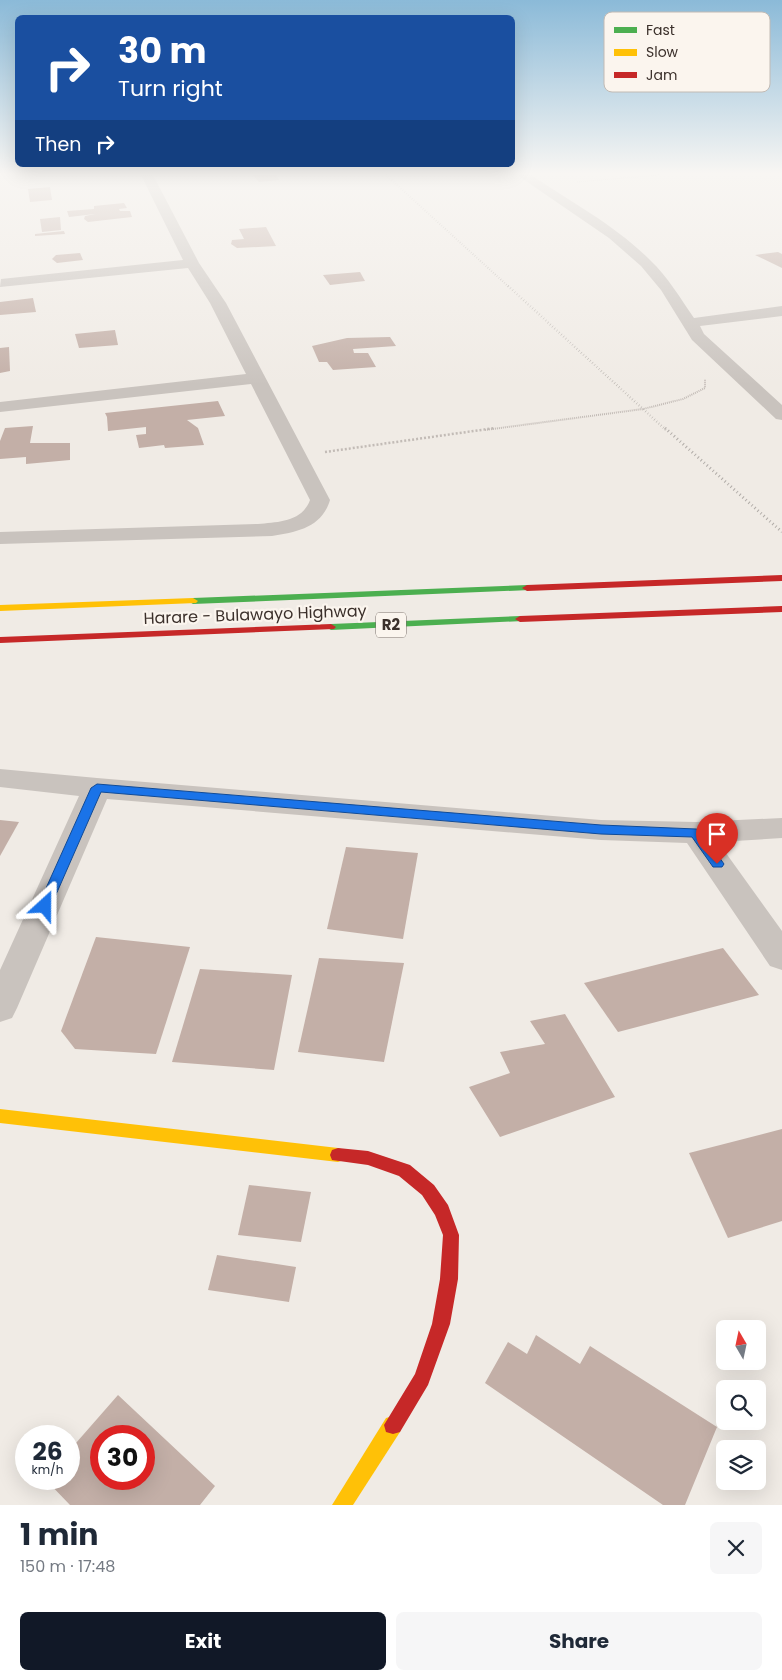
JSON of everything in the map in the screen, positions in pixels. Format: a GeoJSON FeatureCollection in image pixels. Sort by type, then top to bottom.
{"type":"FeatureCollection","features":[{"type":"Feature","properties":{"kind":"main road","name":"Harare - Bulawayo Highway"},"geometry":{"type":"LineString","coordinates":[[0,608],[782,578]]}},
{"type":"Feature","properties":{"kind":"main road","name":"Harare - Bulawayo Highway"},"geometry":{"type":"LineString","coordinates":[[0,640],[782,609]]}},
{"type":"Feature","properties":{"kind":"main road"},"geometry":{"type":"LineString","coordinates":[[0,1116],[368,1158],[404,1170],[428,1190],[442,1211],[451,1235],[449,1279],[441,1324],[422,1379],[342,1505]]}},
{"type":"Feature","properties":{"kind":"street"},"geometry":{"type":"LineString","coordinates":[[0,538],[234,532],[297,524],[312,518],[320,507],[320,500],[300,459],[218,303],[183,245]]}},
{"type":"Feature","properties":{"kind":"street"},"geometry":{"type":"LineString","coordinates":[[624,245],[660,278],[698,338],[782,415]]}},
{"type":"Feature","properties":{"kind":"street"},"geometry":{"type":"LineString","coordinates":[[1,283],[192,263]]}},
{"type":"Feature","properties":{"kind":"street"},"geometry":{"type":"LineString","coordinates":[[690,323],[782,311]]}},
{"type":"Feature","properties":{"kind":"street"},"geometry":{"type":"LineString","coordinates":[[0,407],[256,378]]}},
{"type":"Feature","properties":{"kind":"street"},"geometry":{"type":"LineString","coordinates":[[0,778],[97,788],[601,830],[696,833],[782,828]]}},
{"type":"Feature","properties":{"kind":"street"},"geometry":{"type":"LineString","coordinates":[[0,1008],[97,788]]}},
{"type":"Feature","properties":{"kind":"street"},"geometry":{"type":"LineString","coordinates":[[696,833],[782,957]]}},
{"type":"Feature","properties":{"kind":"path"},"geometry":{"type":"LineString","coordinates":[[300,459],[342,448],[643,409],[683,399],[705,388],[705,372],[716,354]]}},
{"type":"Feature","properties":{"kind":"building"},"geometry":{"type":"Polygon","coordinates":[[[233,245],[276,246],[237,248],[233,245]]]}},
{"type":"Feature","properties":{"kind":"building"},"geometry":{"type":"Polygon","coordinates":[[[778,252],[782,254],[782,268],[755,255],[778,252]]]}},
{"type":"Feature","properties":{"kind":"building"},"geometry":{"type":"Polygon","coordinates":[[[80,253],[83,260],[57,263],[52,259],[56,255],[80,253]]]}},
{"type":"Feature","properties":{"kind":"building"},"geometry":{"type":"Polygon","coordinates":[[[360,272],[365,281],[330,285],[323,275],[360,272]]]}},
{"type":"Feature","properties":{"kind":"building"},"geometry":{"type":"Polygon","coordinates":[[[33,298],[36,312],[0,315],[0,302],[33,298]]]}},
{"type":"Feature","properties":{"kind":"building"},"geometry":{"type":"Polygon","coordinates":[[[115,330],[118,345],[79,348],[75,334],[115,330]]]}},
{"type":"Feature","properties":{"kind":"building"},"geometry":{"type":"Polygon","coordinates":[[[390,337],[396,346],[353,349],[354,353],[368,353],[376,367],[333,370],[327,362],[319,362],[312,346],[347,338],[390,337]]]}},
{"type":"Feature","properties":{"kind":"building"},"geometry":{"type":"Polygon","coordinates":[[[9,347],[10,371],[0,373],[0,348],[9,347]]]}},
{"type":"Feature","properties":{"kind":"building"},"geometry":{"type":"Polygon","coordinates":[[[218,401],[225,416],[187,420],[198,428],[204,445],[165,448],[164,445],[139,448],[136,435],[146,434],[146,427],[108,431],[105,413],[218,401]]]}},
{"type":"Feature","properties":{"kind":"building"},"geometry":{"type":"Polygon","coordinates":[[[33,426],[30,443],[70,443],[70,460],[26,464],[26,457],[0,459],[0,441],[5,428],[33,426]]]}},
{"type":"Feature","properties":{"kind":"building"},"geometry":{"type":"Polygon","coordinates":[[[0,820],[19,822],[0,856],[0,820]]]}},
{"type":"Feature","properties":{"kind":"building"},"geometry":{"type":"Polygon","coordinates":[[[346,847],[418,853],[403,939],[327,929],[346,847]]]}},
{"type":"Feature","properties":{"kind":"building"},"geometry":{"type":"Polygon","coordinates":[[[96,937],[190,947],[156,1054],[75,1049],[61,1031],[96,937]]]}},
{"type":"Feature","properties":{"kind":"building"},"geometry":{"type":"Polygon","coordinates":[[[723,948],[759,995],[618,1032],[584,983],[723,948]]]}},
{"type":"Feature","properties":{"kind":"building"},"geometry":{"type":"Polygon","coordinates":[[[319,958],[404,963],[384,1062],[298,1052],[319,958]]]}},
{"type":"Feature","properties":{"kind":"building"},"geometry":{"type":"Polygon","coordinates":[[[200,969],[292,975],[274,1070],[172,1062],[200,969]]]}},
{"type":"Feature","properties":{"kind":"building"},"geometry":{"type":"Polygon","coordinates":[[[565,1014],[615,1097],[500,1137],[469,1087],[510,1073],[500,1052],[545,1044],[530,1021],[565,1014]]]}},
{"type":"Feature","properties":{"kind":"building"},"geometry":{"type":"Polygon","coordinates":[[[782,1129],[782,1221],[728,1238],[689,1153],[782,1129]]]}},
{"type":"Feature","properties":{"kind":"building"},"geometry":{"type":"Polygon","coordinates":[[[249,1185],[311,1192],[301,1242],[238,1235],[249,1185]]]}},
{"type":"Feature","properties":{"kind":"building"},"geometry":{"type":"Polygon","coordinates":[[[217,1255],[296,1267],[289,1302],[208,1290],[217,1255]]]}},
{"type":"Feature","properties":{"kind":"building"},"geometry":{"type":"Polygon","coordinates":[[[536,1335],[580,1364],[590,1346],[716,1426],[685,1505],[663,1505],[485,1383],[508,1342],[527,1354],[536,1335]]]}},
{"type":"Feature","properties":{"kind":"building"},"geometry":{"type":"Polygon","coordinates":[[[118,1395],[150,1425],[92,1425],[118,1395]]]}},
{"type":"Feature","properties":{"kind":"building"},"geometry":{"type":"Polygon","coordinates":[[[90,1427],[90,1490],[155,1490],[155,1430],[215,1486],[200,1505],[70,1505],[56,1490],[80,1490],[80,1438],[90,1427]]]}},
{"type":"Feature","properties":{"kind":"railway"},"geometry":{"type":"LineString","coordinates":[[463,245],[509,287]]}},
{"type":"Feature","properties":{"kind":"railway"},"geometry":{"type":"LineString","coordinates":[[508,286],[666,430]]}},
{"type":"Feature","properties":{"kind":"railway"},"geometry":{"type":"LineString","coordinates":[[665,428],[782,532]]}},
{"type":"Feature","properties":{"kind":"traffic: fast"},"geometry":{"type":"LineString","coordinates":[[193,601],[527,588]]}},
{"type":"Feature","properties":{"kind":"traffic: fast"},"geometry":{"type":"LineString","coordinates":[[331,627],[520,619]]}},
{"type":"Feature","properties":{"kind":"traffic: slow"},"geometry":{"type":"LineString","coordinates":[[0,608],[193,601]]}},
{"type":"Feature","properties":{"kind":"traffic: slow"},"geometry":{"type":"LineString","coordinates":[[0,1116],[338,1155]]}},
{"type":"Feature","properties":{"kind":"traffic: slow"},"geometry":{"type":"LineString","coordinates":[[342,1505],[393,1425]]}},
{"type":"Feature","properties":{"kind":"traffic: jam"},"geometry":{"type":"LineString","coordinates":[[527,588],[782,578]]}},
{"type":"Feature","properties":{"kind":"traffic: jam"},"geometry":{"type":"LineString","coordinates":[[520,619],[782,609]]}},
{"type":"Feature","properties":{"kind":"traffic: jam"},"geometry":{"type":"LineString","coordinates":[[0,640],[331,627]]}},
{"type":"Feature","properties":{"kind":"traffic: jam"},"geometry":{"type":"LineString","coordinates":[[338,1155],[368,1158],[404,1170],[428,1190],[442,1211],[451,1235],[449,1279],[441,1324],[422,1379],[393,1425]]}},
{"type":"Feature","properties":{"kind":"route"},"geometry":{"type":"LineString","coordinates":[[45,906],[97,788],[601,830],[696,833],[717,864]]}}]}
